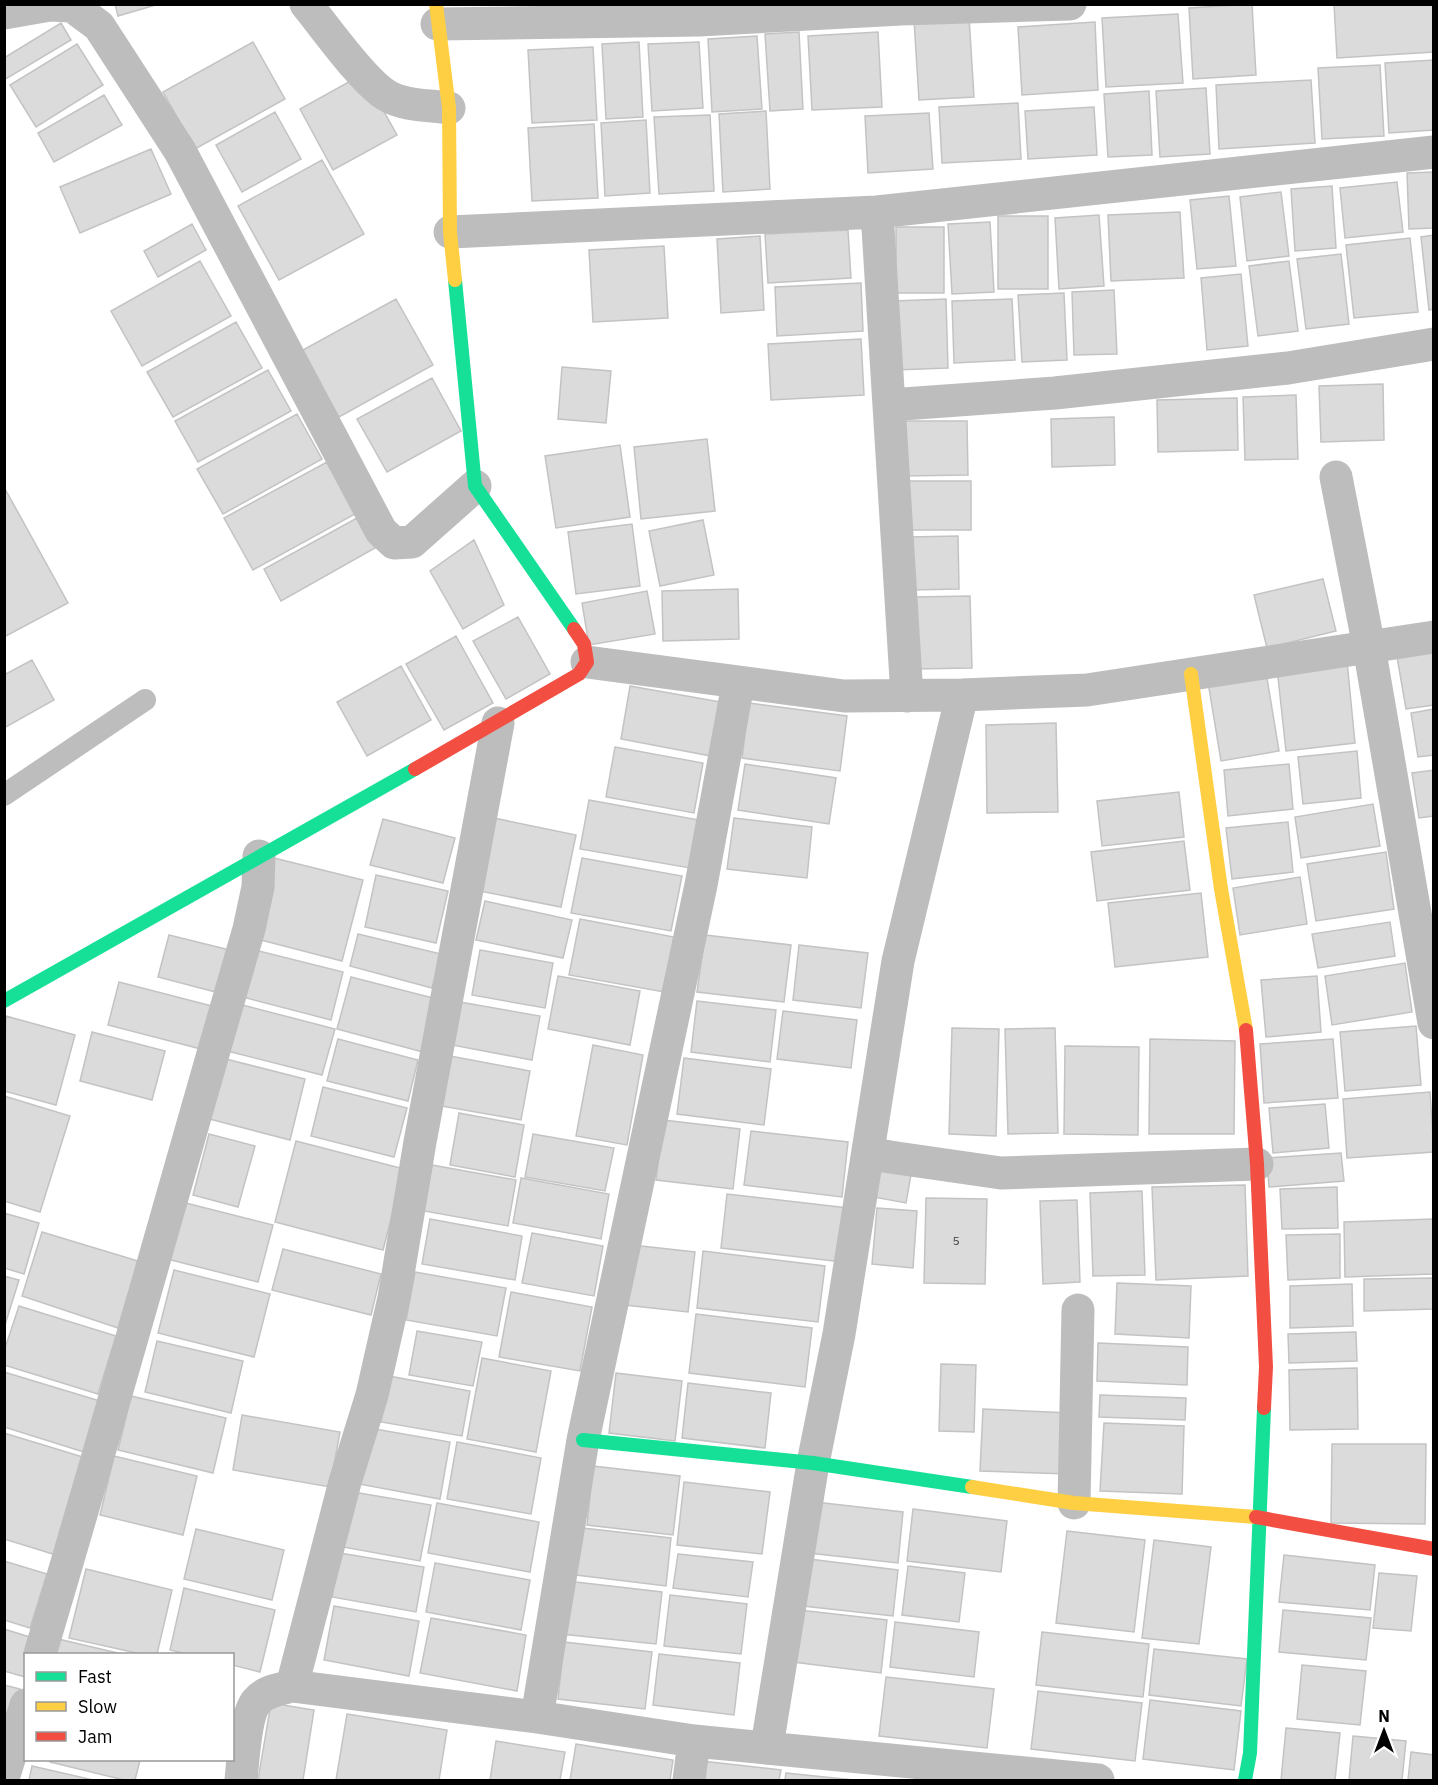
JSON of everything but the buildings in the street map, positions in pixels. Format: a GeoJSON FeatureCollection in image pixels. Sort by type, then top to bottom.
{"type":"FeatureCollection","features":[{"type":"Feature","properties":{"kind":"street"},"geometry":{"type":"LineString","coordinates":[[306,4],[367,78],[385,95],[402,101],[449,108]]}},
{"type":"Feature","properties":{"kind":"street"},"geometry":{"type":"LineString","coordinates":[[4,1001],[498,723],[579,674],[587,662],[584,644],[475,486],[450,232],[449,108],[436,14],[698,12],[1070,4]]}},
{"type":"Feature","properties":{"kind":"street"},"geometry":{"type":"LineString","coordinates":[[4,13],[50,5],[72,6],[99,26],[180,151],[381,531],[394,543],[412,542],[475,486]]}},
{"type":"Feature","properties":{"kind":"street"},"geometry":{"type":"LineString","coordinates":[[450,232],[878,212],[1434,152]]}},
{"type":"Feature","properties":{"kind":"street"},"geometry":{"type":"LineString","coordinates":[[878,212],[907,696]]}},
{"type":"Feature","properties":{"kind":"street"},"geometry":{"type":"LineString","coordinates":[[889,405],[1055,393],[1288,368],[1434,344]]}},
{"type":"Feature","properties":{"kind":"street"},"geometry":{"type":"LineString","coordinates":[[1336,477],[1369,647],[1434,1023]]}},
{"type":"Feature","properties":{"kind":"street"},"geometry":{"type":"LineString","coordinates":[[587,662],[738,684],[844,696],[962,695],[1087,690],[1434,636]]}},
{"type":"Feature","properties":{"kind":"street"},"geometry":{"type":"LineString","coordinates":[[1191,674],[1221,889],[1248,1041],[1257,1164],[1266,1367],[1250,1753],[1245,1780]]}},
{"type":"Feature","properties":{"kind":"street"},"geometry":{"type":"LineString","coordinates":[[537,1717],[583,1440],[701,885],[738,684]]}},
{"type":"Feature","properties":{"kind":"street"},"geometry":{"type":"LineString","coordinates":[[767,1746],[813,1463],[839,1334],[898,961],[962,695]]}},
{"type":"Feature","properties":{"kind":"street"},"geometry":{"type":"LineString","coordinates":[[292,1686],[345,1482],[372,1395],[394,1298],[422,1131],[498,723]]}},
{"type":"Feature","properties":{"kind":"street"},"geometry":{"type":"LineString","coordinates":[[40,1653],[92,1487],[153,1261],[249,928],[258,887],[259,856]]}},
{"type":"Feature","properties":{"kind":"street"},"geometry":{"type":"LineString","coordinates":[[869,1154],[1001,1173],[1257,1164]]}},
{"type":"Feature","properties":{"kind":"street"},"geometry":{"type":"LineString","coordinates":[[1074,1503],[1078,1310]]}},
{"type":"Feature","properties":{"kind":"street"},"geometry":{"type":"LineString","coordinates":[[583,1440],[813,1463],[1074,1503],[1259,1517],[1434,1549]]}},
{"type":"Feature","properties":{"kind":"street"},"geometry":{"type":"LineString","coordinates":[[240,1780],[251,1711],[257,1701],[267,1693],[292,1686],[537,1717],[694,1741],[767,1746],[886,1770],[1098,1780]]}},
{"type":"Feature","properties":{"kind":"street"},"geometry":{"type":"LineString","coordinates":[[4,1775],[24,1711]]}},
{"type":"Feature","properties":{"kind":"street"},"geometry":{"type":"LineString","coordinates":[[689,1780],[694,1741]]}},
{"type":"Feature","properties":{"kind":"lane"},"geometry":{"type":"LineString","coordinates":[[8,786],[145,700]]}},
{"type":"Feature","properties":{"kind":"traffic: fast"},"geometry":{"type":"LineString","coordinates":[[455,280],[475,486],[574,629]]}},
{"type":"Feature","properties":{"kind":"traffic: fast"},"geometry":{"type":"LineString","coordinates":[[4,1001],[415,769]]}},
{"type":"Feature","properties":{"kind":"traffic: fast"},"geometry":{"type":"LineString","coordinates":[[1245,1780],[1250,1753],[1264,1408]]}},
{"type":"Feature","properties":{"kind":"traffic: fast"},"geometry":{"type":"LineString","coordinates":[[583,1440],[813,1463],[972,1487]]}},
{"type":"Feature","properties":{"kind":"traffic: slow"},"geometry":{"type":"LineString","coordinates":[[436,4],[449,108],[450,232],[455,280]]}},
{"type":"Feature","properties":{"kind":"traffic: slow"},"geometry":{"type":"LineString","coordinates":[[1191,674],[1221,889],[1246,1030]]}},
{"type":"Feature","properties":{"kind":"traffic: slow"},"geometry":{"type":"LineString","coordinates":[[972,1487],[1074,1503],[1256,1517]]}},
{"type":"Feature","properties":{"kind":"traffic: jam"},"geometry":{"type":"LineString","coordinates":[[415,769],[579,674],[587,662],[584,644],[574,629]]}},
{"type":"Feature","properties":{"kind":"traffic: jam"},"geometry":{"type":"LineString","coordinates":[[1246,1030],[1257,1164],[1266,1367],[1264,1408]]}},
{"type":"Feature","properties":{"kind":"traffic: jam"},"geometry":{"type":"LineString","coordinates":[[1256,1517],[1434,1549]]}}]}
